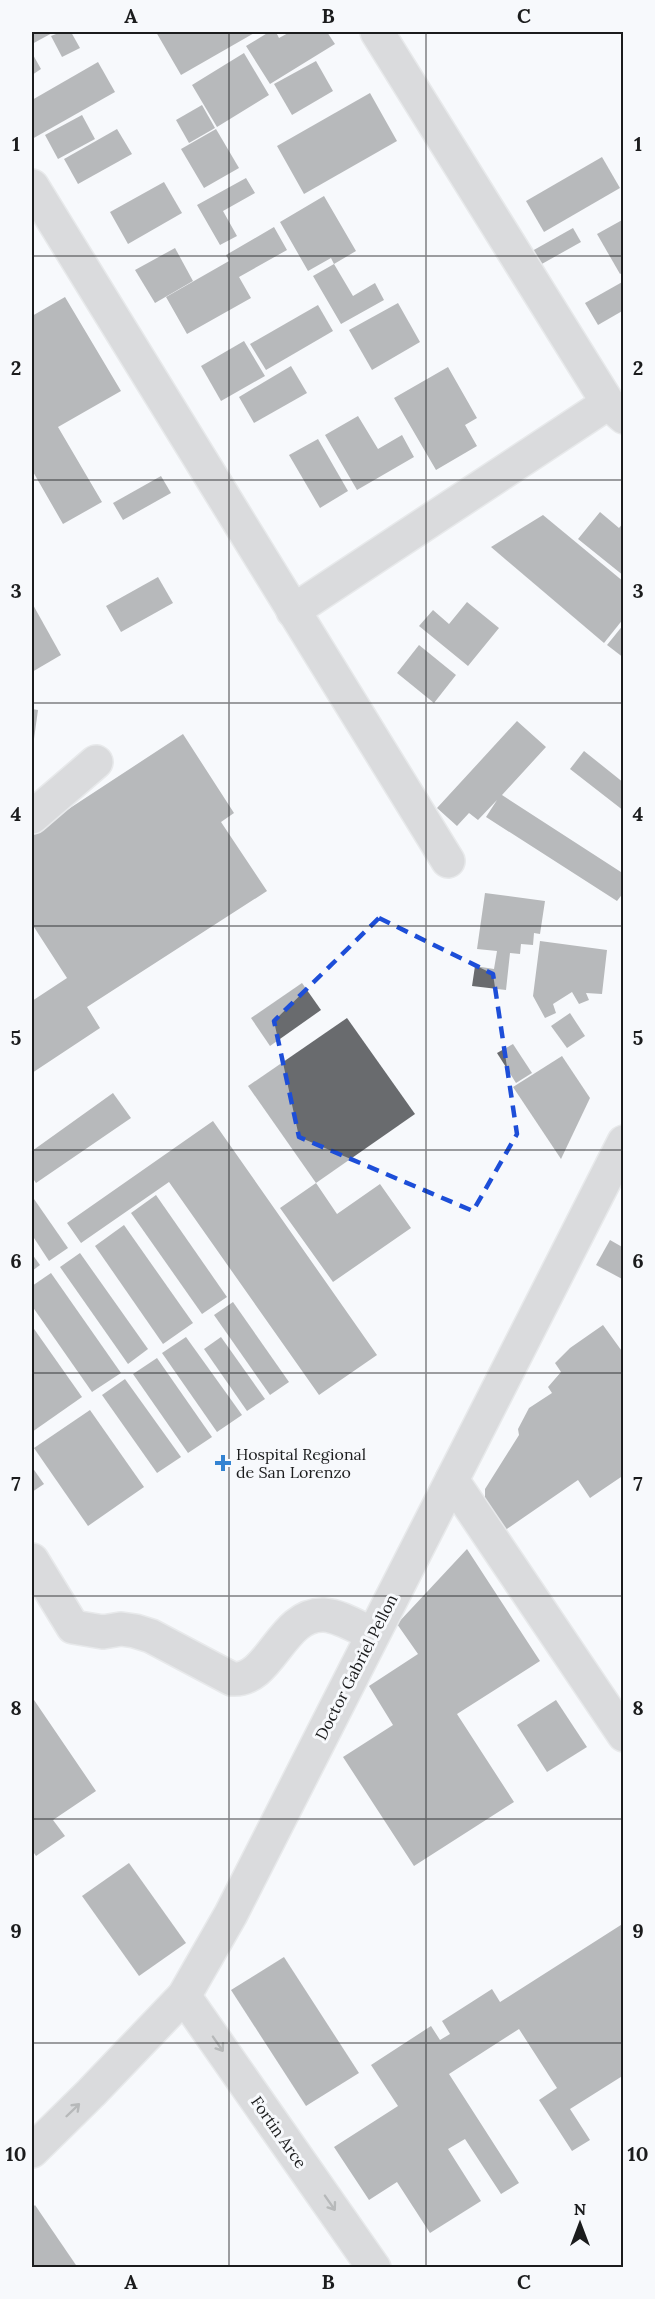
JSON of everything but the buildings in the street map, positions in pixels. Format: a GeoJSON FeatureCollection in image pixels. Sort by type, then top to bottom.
{"type":"FeatureCollection","features":[{"type":"Feature","properties":{"kind":"street"},"geometry":{"type":"LineString","coordinates":[[293,611],[616,410],[377,32]]}},
{"type":"Feature","properties":{"kind":"street"},"geometry":{"type":"LineString","coordinates":[[32,186],[448,861]]}},
{"type":"Feature","properties":{"kind":"street"},"geometry":{"type":"LineString","coordinates":[[32,817],[96,762]]}},
{"type":"Feature","properties":{"kind":"street","name":"Doctor Gabriel Pellon"},"geometry":{"type":"LineString","coordinates":[[32,2151],[184,1996],[231,1914],[452,1480],[613,1189],[624,1142]]}},
{"type":"Feature","properties":{"kind":"street"},"geometry":{"type":"LineString","coordinates":[[452,1480],[624,1735]]}},
{"type":"Feature","properties":{"kind":"street"},"geometry":{"type":"LineString","coordinates":[[32,1560],[73,1627],[102,1632],[121,1629],[135,1630],[151,1636],[232,1679],[241,1680],[251,1675],[288,1633],[300,1622],[311,1617],[324,1615],[372,1634]]}},
{"type":"Feature","properties":{"kind":"street","name":"Fortin Arce"},"geometry":{"type":"LineString","coordinates":[[184,1996],[374,2268]]}},
{"type":"Feature","properties":{"kind":"highlighted area"},"geometry":{"type":"Polygon","coordinates":[[[379,918],[493,974],[517,1134],[473,1211],[299,1137],[274,1021],[379,918]]]}},
{"type":"Feature","properties":{"kind":"place","name":"Hospital Regional de San Lorenzo"},"geometry":{"type":"Point","coordinates":[223,1463]}}]}
